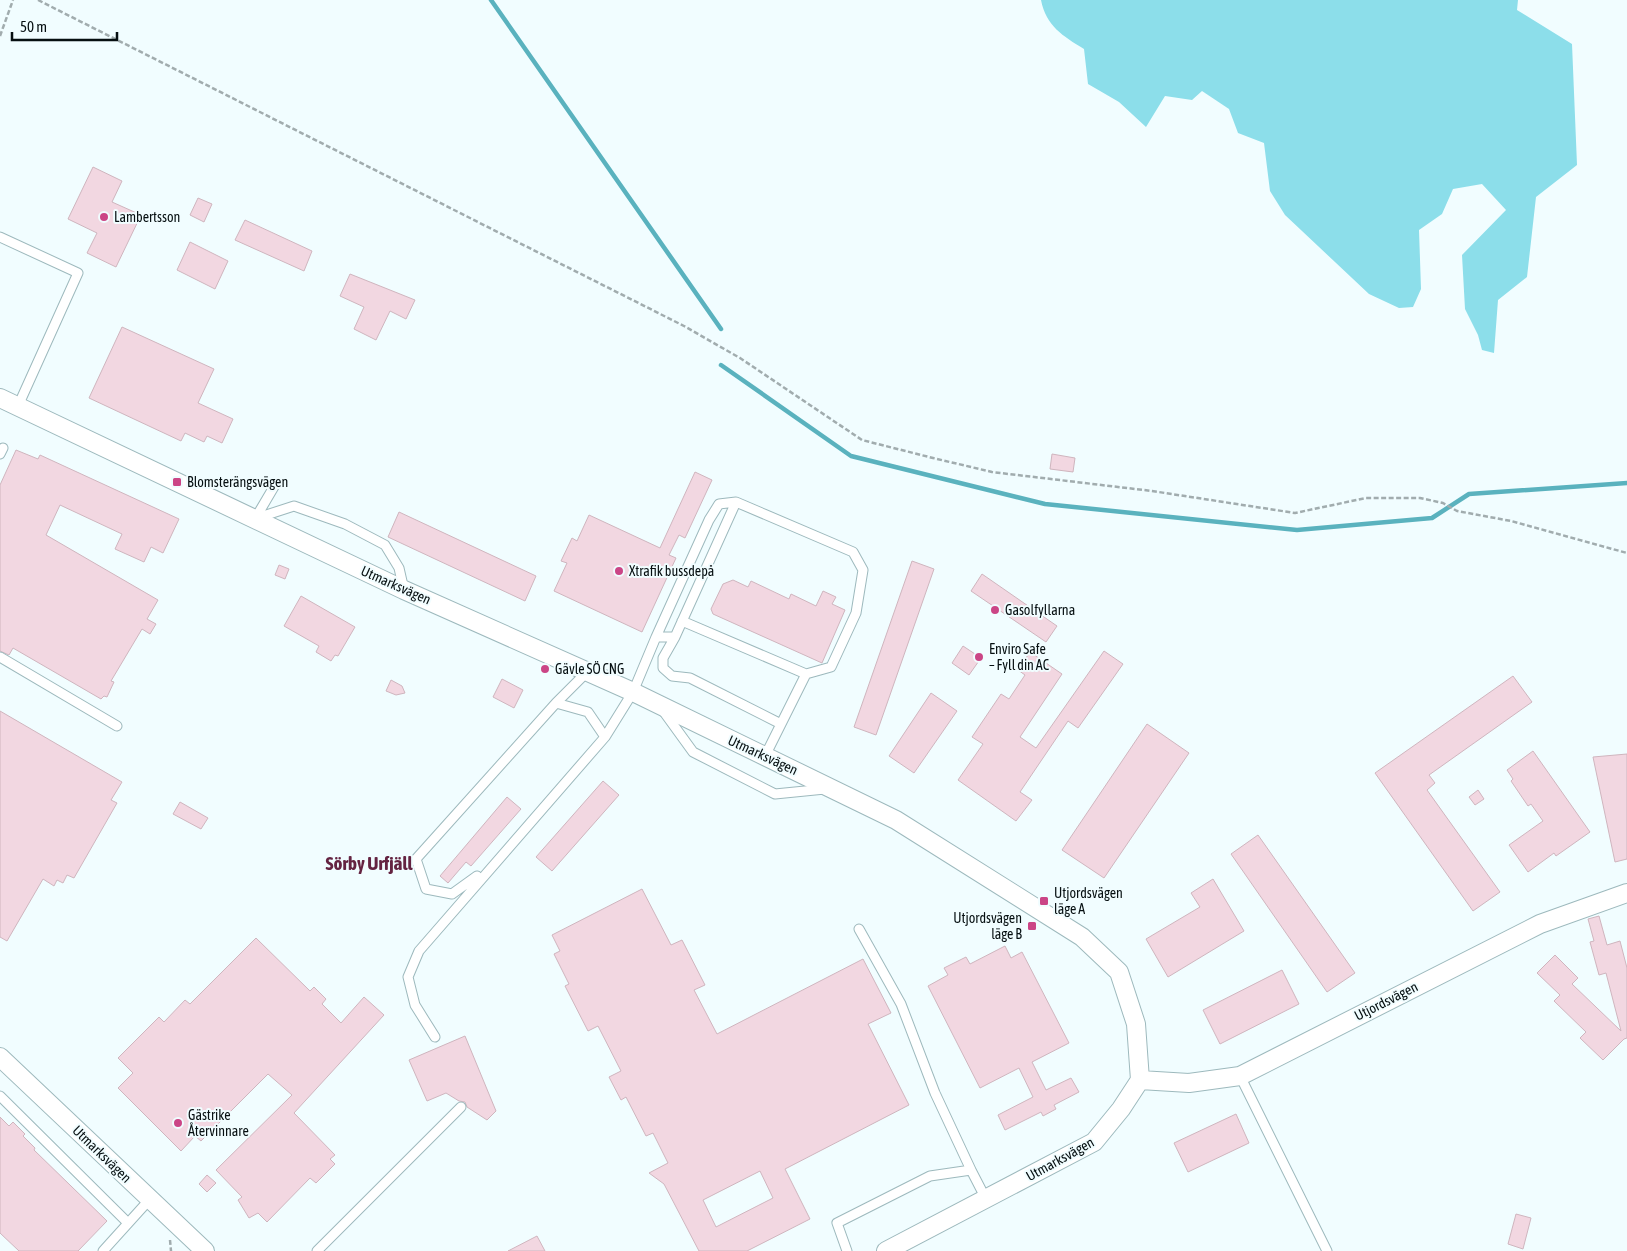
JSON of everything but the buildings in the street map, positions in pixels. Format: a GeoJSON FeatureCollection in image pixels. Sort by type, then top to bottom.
{"type":"FeatureCollection","features":[{"type":"Feature","properties":{"kind":"street","name":"Utmarksvägen"},"geometry":{"type":"LineString","coordinates":[[0,398],[404,590],[633,692],[896,820],[1088,942],[1120,972],[1136,1024],[1140,1080],[1121,1109],[1094,1142],[886,1251]]}},
{"type":"Feature","properties":{"kind":"street","name":"Utjordsvägen"},"geometry":{"type":"LineString","coordinates":[[1140,1080],[1189,1083],[1240,1076],[1540,924],[1627,892]]}},
{"type":"Feature","properties":{"kind":"street","name":"Utmarksvägen"},"geometry":{"type":"LineString","coordinates":[[0,1056],[205,1251]]}},
{"type":"Feature","properties":{"kind":"lane"},"geometry":{"type":"LineString","coordinates":[[0,237],[78,273],[18,406]]}},
{"type":"Feature","properties":{"kind":"lane"},"geometry":{"type":"LineString","coordinates":[[255,519],[276,485]]}},
{"type":"Feature","properties":{"kind":"lane"},"geometry":{"type":"LineString","coordinates":[[736,502],[675,637],[663,658],[663,668],[672,676],[690,678],[781,724]]}},
{"type":"Feature","properties":{"kind":"lane"},"geometry":{"type":"LineString","coordinates":[[435,1037],[415,1005],[408,977],[419,951],[488,869],[605,737],[633,692],[709,520],[719,504],[736,502],[853,552],[863,570],[856,613],[831,667],[806,674],[682,621]]}},
{"type":"Feature","properties":{"kind":"lane"},"geometry":{"type":"LineString","coordinates":[[255,519],[294,506],[345,524],[386,545],[399,568],[404,590]]}},
{"type":"Feature","properties":{"kind":"lane"},"geometry":{"type":"LineString","coordinates":[[656,637],[675,637]]}},
{"type":"Feature","properties":{"kind":"lane"},"geometry":{"type":"LineString","coordinates":[[0,657],[117,726]]}},
{"type":"Feature","properties":{"kind":"lane"},"geometry":{"type":"LineString","coordinates":[[488,869],[452,894],[426,889],[416,859],[556,703],[588,672]]}},
{"type":"Feature","properties":{"kind":"lane"},"geometry":{"type":"LineString","coordinates":[[765,756],[806,674]]}},
{"type":"Feature","properties":{"kind":"lane"},"geometry":{"type":"LineString","coordinates":[[556,703],[588,712],[605,737]]}},
{"type":"Feature","properties":{"kind":"lane"},"geometry":{"type":"LineString","coordinates":[[661,707],[693,752],[775,794],[831,788]]}},
{"type":"Feature","properties":{"kind":"lane"},"geometry":{"type":"LineString","coordinates":[[859,929],[901,1004],[935,1093],[970,1170],[986,1199]]}},
{"type":"Feature","properties":{"kind":"lane"},"geometry":{"type":"LineString","coordinates":[[1240,1076],[1328,1251]]}},
{"type":"Feature","properties":{"kind":"lane"},"geometry":{"type":"LineString","coordinates":[[0,1096],[128,1223]]}},
{"type":"Feature","properties":{"kind":"lane"},"geometry":{"type":"LineString","coordinates":[[317,1251],[461,1107]]}},
{"type":"Feature","properties":{"kind":"lane"},"geometry":{"type":"LineString","coordinates":[[847,1251],[837,1223],[930,1176],[970,1170]]}},
{"type":"Feature","properties":{"kind":"lane"},"geometry":{"type":"LineString","coordinates":[[103,1251],[150,1198]]}},
{"type":"Feature","properties":{"kind":"path"},"geometry":{"type":"LineString","coordinates":[[0,36],[13,0]]}},
{"type":"Feature","properties":{"kind":"path"},"geometry":{"type":"LineString","coordinates":[[38,0],[684,326],[740,358],[862,440],[992,472],[1162,492],[1295,513],[1366,498],[1420,498],[1443,502],[1457,511],[1511,521],[1627,553]]}},
{"type":"Feature","properties":{"kind":"shaded area"},"geometry":{"type":"Polygon","coordinates":[[[1041,0],[1518,0],[1517,10],[1572,44],[1577,165],[1536,197],[1527,277],[1498,300],[1494,353],[1482,350],[1478,335],[1465,309],[1462,255],[1506,210],[1482,184],[1453,189],[1442,214],[1419,230],[1421,289],[1413,307],[1399,308],[1369,294],[1285,215],[1270,191],[1264,143],[1238,133],[1229,109],[1202,91],[1192,100],[1165,96],[1146,127],[1119,102],[1088,84],[1084,49],[1062,35],[1051,24],[1043,9],[1041,0]]]}},
{"type":"Feature","properties":{"kind":"waterway"},"geometry":{"type":"LineString","coordinates":[[491,0],[721,329]]}},
{"type":"Feature","properties":{"kind":"waterway"},"geometry":{"type":"LineString","coordinates":[[721,365],[851,456],[1045,504],[1297,530],[1432,518],[1469,494],[1627,483]]}},
{"type":"Feature","properties":{"kind":"place","name":"Lambertsson"},"geometry":{"type":"Point","coordinates":[104,217]}},
{"type":"Feature","properties":{"kind":"place","name":"Blomsterängsvägen"},"geometry":{"type":"Point","coordinates":[177,482]}},
{"type":"Feature","properties":{"kind":"place","name":"Xtrafik bussdepå"},"geometry":{"type":"Point","coordinates":[619,571]}},
{"type":"Feature","properties":{"kind":"place","name":"Gasolfyllarna"},"geometry":{"type":"Point","coordinates":[995,610]}},
{"type":"Feature","properties":{"kind":"place","name":"Enviro Safe – Fyll din AC"},"geometry":{"type":"Point","coordinates":[979,657]}},
{"type":"Feature","properties":{"kind":"place","name":"Gävle SÖ CNG"},"geometry":{"type":"Point","coordinates":[545,669]}},
{"type":"Feature","properties":{"kind":"place","name":"Utjordsvägen läge A"},"geometry":{"type":"Point","coordinates":[1044,901]}},
{"type":"Feature","properties":{"kind":"place","name":"Utjordsvägen läge B"},"geometry":{"type":"Point","coordinates":[1032,926]}},
{"type":"Feature","properties":{"kind":"place","name":"Gästrike Återvinnare"},"geometry":{"type":"Point","coordinates":[178,1123]}},
{"type":"Feature","properties":{"kind":"district","name":"Sörby Urfjäll"},"geometry":{"type":"Point","coordinates":[369,863]}}]}
